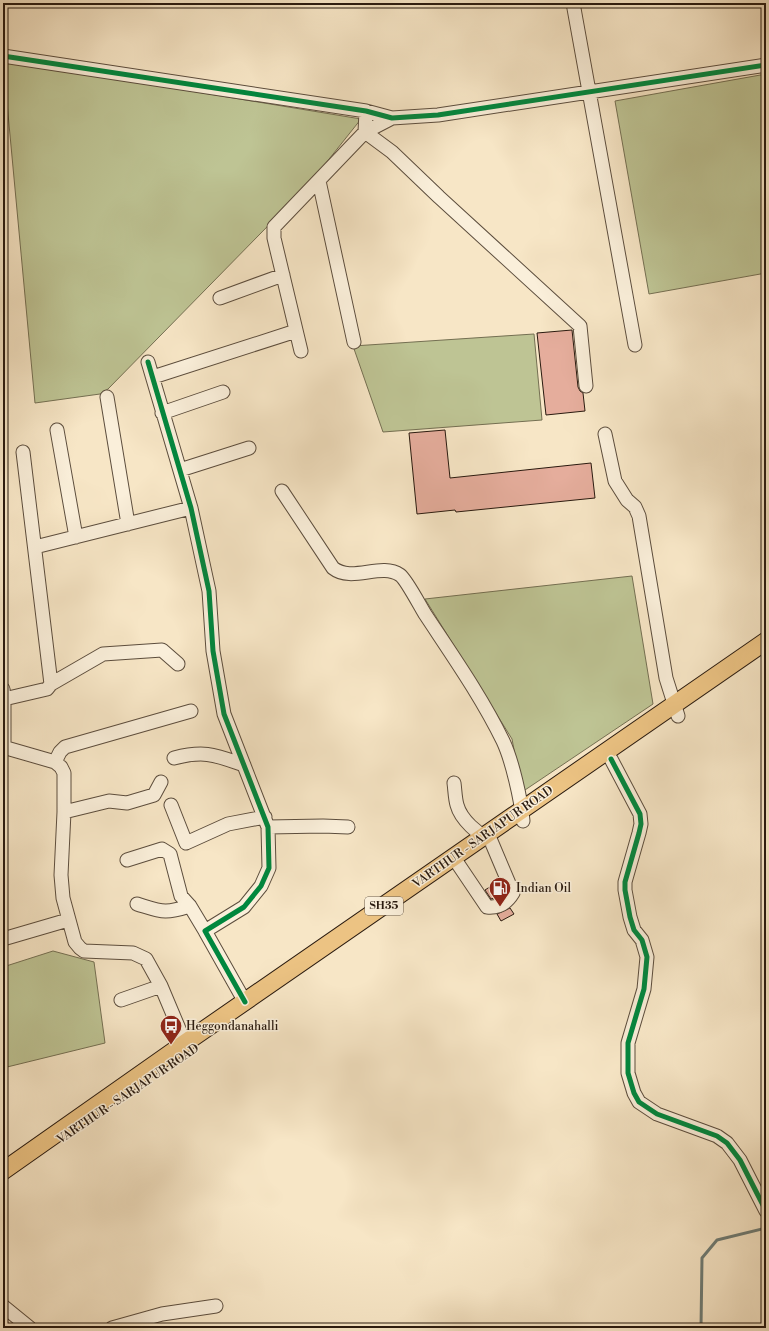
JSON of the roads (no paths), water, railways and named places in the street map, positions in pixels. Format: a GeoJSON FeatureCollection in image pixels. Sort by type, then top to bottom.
{"type":"FeatureCollection","features":[{"type":"Feature","properties":{"kind":"main road","name":"VARTHUR - SARJAPUR ROAD"},"geometry":{"type":"LineString","coordinates":[[522,815],[611,759],[766,640]]}},
{"type":"Feature","properties":{"kind":"main road","name":"VARTHUR - SARJAPUR ROAD"},"geometry":{"type":"LineString","coordinates":[[3,1171],[245,1002],[676,710],[766,654]]}},
{"type":"Feature","properties":{"kind":"main road","name":"VARTHUR - SARJAPUR ROAD"},"geometry":{"type":"LineString","coordinates":[[3,1179],[194,1051],[253,1006],[458,864],[487,839]]}},
{"type":"Feature","properties":{"kind":"street"},"geometry":{"type":"LineString","coordinates":[[573,3],[635,345]]}},
{"type":"Feature","properties":{"kind":"street"},"geometry":{"type":"LineString","coordinates":[[3,56],[366,112],[392,118],[438,115],[766,64]]}},
{"type":"Feature","properties":{"kind":"street"},"geometry":{"type":"LineString","coordinates":[[365,132],[366,112]]}},
{"type":"Feature","properties":{"kind":"street"},"geometry":{"type":"LineString","coordinates":[[301,351],[274,238],[274,227],[365,132],[392,118]]}},
{"type":"Feature","properties":{"kind":"street"},"geometry":{"type":"LineString","coordinates":[[365,132],[392,152],[438,197],[580,326],[586,386]]}},
{"type":"Feature","properties":{"kind":"street"},"geometry":{"type":"LineString","coordinates":[[319,181],[354,342]]}},
{"type":"Feature","properties":{"kind":"street"},"geometry":{"type":"LineString","coordinates":[[220,298],[283,275]]}},
{"type":"Feature","properties":{"kind":"street"},"geometry":{"type":"LineString","coordinates":[[153,377],[296,331]]}},
{"type":"Feature","properties":{"kind":"street"},"geometry":{"type":"LineString","coordinates":[[148,362],[191,508],[209,591],[213,651],[224,714],[267,822],[270,868],[261,886],[244,907],[205,931]]}},
{"type":"Feature","properties":{"kind":"street"},"geometry":{"type":"LineString","coordinates":[[162,412],[223,392]]}},
{"type":"Feature","properties":{"kind":"street"},"geometry":{"type":"LineString","coordinates":[[107,397],[128,524]]}},
{"type":"Feature","properties":{"kind":"street"},"geometry":{"type":"LineString","coordinates":[[57,430],[76,536]]}},
{"type":"Feature","properties":{"kind":"street"},"geometry":{"type":"LineString","coordinates":[[605,434],[616,481],[627,500],[635,507],[639,516],[666,678],[676,710]]}},
{"type":"Feature","properties":{"kind":"street"},"geometry":{"type":"LineString","coordinates":[[180,470],[249,448]]}},
{"type":"Feature","properties":{"kind":"street"},"geometry":{"type":"LineString","coordinates":[[22,452],[35,546],[51,684]]}},
{"type":"Feature","properties":{"kind":"street"},"geometry":{"type":"LineString","coordinates":[[282,491],[332,568],[338,572],[346,574],[389,571],[402,576],[415,599],[481,701],[504,742],[512,767],[522,815]]}},
{"type":"Feature","properties":{"kind":"street"},"geometry":{"type":"LineString","coordinates":[[35,546],[191,508]]}},
{"type":"Feature","properties":{"kind":"street"},"geometry":{"type":"LineString","coordinates":[[178,664],[162,650],[103,654],[51,684],[47,689],[4,694],[4,747],[55,762],[61,767],[64,773],[61,875],[62,898],[76,942],[84,951],[133,953],[146,959],[161,986],[185,1043]]}},
{"type":"Feature","properties":{"kind":"street"},"geometry":{"type":"LineString","coordinates":[[55,762],[60,752],[65,747],[191,711]]}},
{"type":"Feature","properties":{"kind":"street"},"geometry":{"type":"LineString","coordinates":[[174,758],[197,753],[212,754],[244,765]]}},
{"type":"Feature","properties":{"kind":"street"},"geometry":{"type":"LineString","coordinates":[[611,759],[640,814],[641,824],[625,882],[630,917],[634,930],[642,940],[647,957],[644,989],[628,1043],[628,1073],[634,1094],[639,1102],[657,1114],[717,1136],[727,1143],[740,1160],[766,1211]]}},
{"type":"Feature","properties":{"kind":"street"},"geometry":{"type":"LineString","coordinates":[[64,812],[108,801],[127,803],[154,795],[161,782]]}},
{"type":"Feature","properties":{"kind":"street"},"geometry":{"type":"LineString","coordinates":[[454,783],[457,805],[462,816],[487,839],[513,893],[509,899],[503,903],[493,908],[487,907],[458,864]]}},
{"type":"Feature","properties":{"kind":"street"},"geometry":{"type":"LineString","coordinates":[[171,805],[186,843],[228,824],[267,822],[348,827]]}},
{"type":"Feature","properties":{"kind":"street"},"geometry":{"type":"LineString","coordinates":[[127,860],[162,849],[170,854],[181,896],[190,906],[245,1002]]}},
{"type":"Feature","properties":{"kind":"street"},"geometry":{"type":"LineString","coordinates":[[137,904],[161,912],[171,912],[190,906]]}},
{"type":"Feature","properties":{"kind":"street"},"geometry":{"type":"LineString","coordinates":[[3,939],[68,920]]}},
{"type":"Feature","properties":{"kind":"street"},"geometry":{"type":"LineString","coordinates":[[120,1000],[161,986]]}},
{"type":"Feature","properties":{"kind":"street"},"geometry":{"type":"LineString","coordinates":[[3,1306],[30,1328]]}},
{"type":"Feature","properties":{"kind":"street"},"geometry":{"type":"LineString","coordinates":[[112,1328],[162,1314],[216,1306]]}},
{"type":"Feature","properties":{"kind":"waterway"},"geometry":{"type":"LineString","coordinates":[[701,1328],[702,1258],[717,1240],[766,1228]]}},
{"type":"Feature","properties":{"kind":"place","name":"Indian Oil"},"geometry":{"type":"Point","coordinates":[500,908]}},
{"type":"Feature","properties":{"kind":"place","name":"Heggondanahalli"},"geometry":{"type":"Point","coordinates":[171,1046]}}]}
